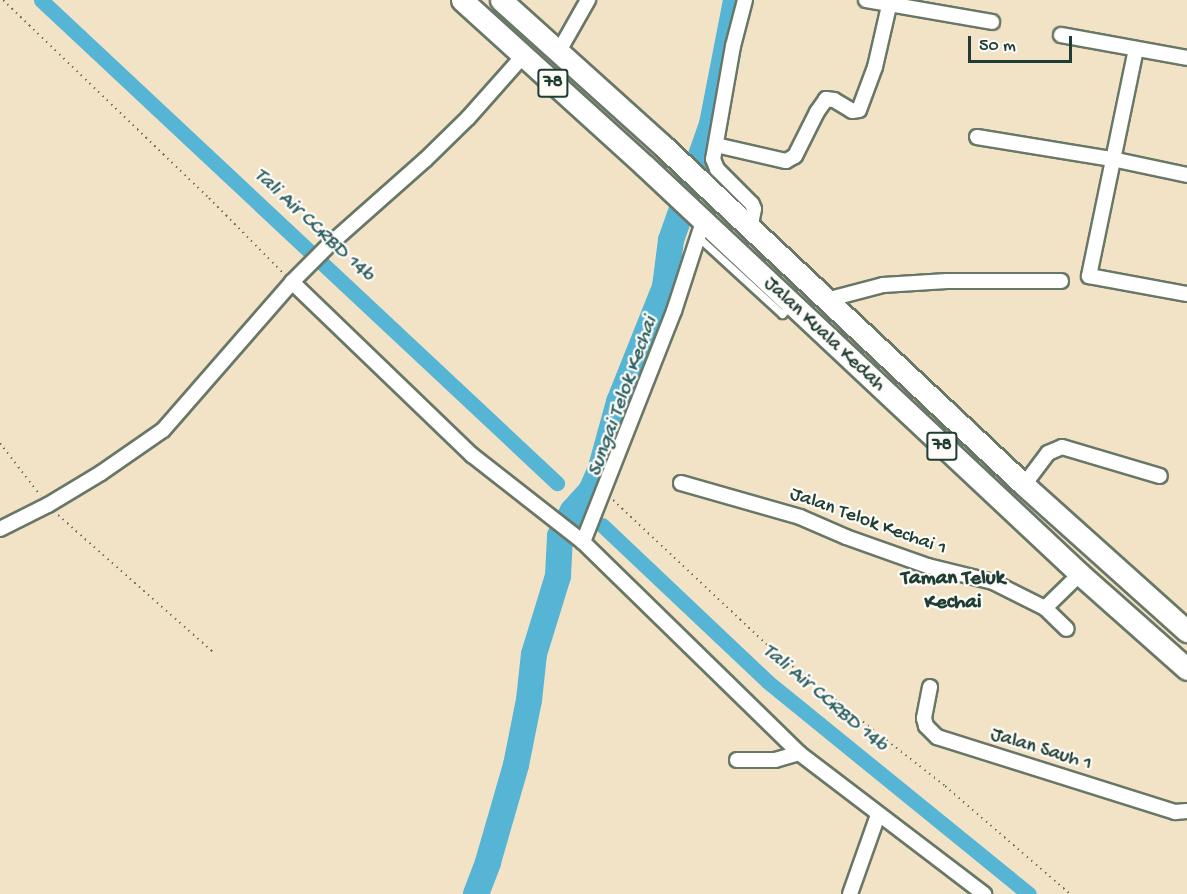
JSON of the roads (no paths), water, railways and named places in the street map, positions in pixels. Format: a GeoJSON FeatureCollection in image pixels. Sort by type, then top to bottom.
{"type":"FeatureCollection","features":[{"type":"Feature","properties":{"kind":"main road","name":"Jalan Kuala Kedah"},"geometry":{"type":"LineString","coordinates":[[462,0],[644,165],[700,226],[792,304],[1080,574],[1187,669]]}},
{"type":"Feature","properties":{"kind":"main road","name":"Jalan Kuala Kedah"},"geometry":{"type":"LineString","coordinates":[[501,0],[662,145],[1024,485],[1187,631]]}},
{"type":"Feature","properties":{"kind":"street"},"geometry":{"type":"LineString","coordinates":[[559,51],[588,0]]}},
{"type":"Feature","properties":{"kind":"street"},"geometry":{"type":"LineString","coordinates":[[866,0],[888,6],[992,22]]}},
{"type":"Feature","properties":{"kind":"street"},"geometry":{"type":"LineString","coordinates":[[740,2],[716,145],[715,166],[753,206],[750,230]]}},
{"type":"Feature","properties":{"kind":"street"},"geometry":{"type":"LineString","coordinates":[[716,145],[786,161],[795,156],[826,99],[834,100],[852,111],[859,110],[875,66],[888,6]]}},
{"type":"Feature","properties":{"kind":"street"},"geometry":{"type":"LineString","coordinates":[[1061,35],[1187,58]]}},
{"type":"Feature","properties":{"kind":"street"},"geometry":{"type":"LineString","coordinates":[[1136,49],[1089,276],[1187,294]]}},
{"type":"Feature","properties":{"kind":"street"},"geometry":{"type":"LineString","coordinates":[[0,528],[48,505],[142,447],[163,430],[296,278],[468,118],[523,56]]}},
{"type":"Feature","properties":{"kind":"street"},"geometry":{"type":"LineString","coordinates":[[977,137],[1112,159],[1187,175]]}},
{"type":"Feature","properties":{"kind":"street"},"geometry":{"type":"LineString","coordinates":[[583,542],[674,311],[700,226]]}},
{"type":"Feature","properties":{"kind":"street"},"geometry":{"type":"LineString","coordinates":[[296,278],[472,455],[583,542],[799,753],[984,894]]}},
{"type":"Feature","properties":{"kind":"street"},"geometry":{"type":"LineString","coordinates":[[826,300],[883,285],[947,281],[1061,281]]}},
{"type":"Feature","properties":{"kind":"street"},"geometry":{"type":"LineString","coordinates":[[1024,485],[1048,453],[1062,447],[1160,476]]}},
{"type":"Feature","properties":{"kind":"street","name":"Jalan Telok Kechai 1"},"geometry":{"type":"LineString","coordinates":[[681,483],[800,517],[846,537],[928,567],[993,582],[1045,608],[1067,629]]}},
{"type":"Feature","properties":{"kind":"street"},"geometry":{"type":"LineString","coordinates":[[1045,608],[1080,574]]}},
{"type":"Feature","properties":{"kind":"street","name":"Jalan Sauh 1"},"geometry":{"type":"LineString","coordinates":[[930,687],[924,718],[926,726],[937,737],[1175,812],[1187,812]]}},
{"type":"Feature","properties":{"kind":"street"},"geometry":{"type":"LineString","coordinates":[[737,760],[776,760],[799,753]]}},
{"type":"Feature","properties":{"kind":"street"},"geometry":{"type":"LineString","coordinates":[[850,894],[878,815]]}},
{"type":"Feature","properties":{"kind":"waterway","name":"Tali Air CCRBD 14b"},"geometry":{"type":"LineString","coordinates":[[41,0],[557,483]]}},
{"type":"Feature","properties":{"kind":"waterway","name":"Sungai Telok Kechai"},"geometry":{"type":"LineString","coordinates":[[476,894],[488,862],[516,765],[529,700],[534,654],[558,576],[560,536],[573,511],[591,491],[600,471],[619,402],[665,287],[671,240],[712,124],[736,0]]}},
{"type":"Feature","properties":{"kind":"waterway","name":"Tali Air CCRBD 14b"},"geometry":{"type":"LineString","coordinates":[[602,525],[768,682],[1029,894]]}},
{"type":"Feature","properties":{"kind":"district","name":"Taman Teluk Kechai"},"geometry":{"type":"Point","coordinates":[953,592]}}]}
